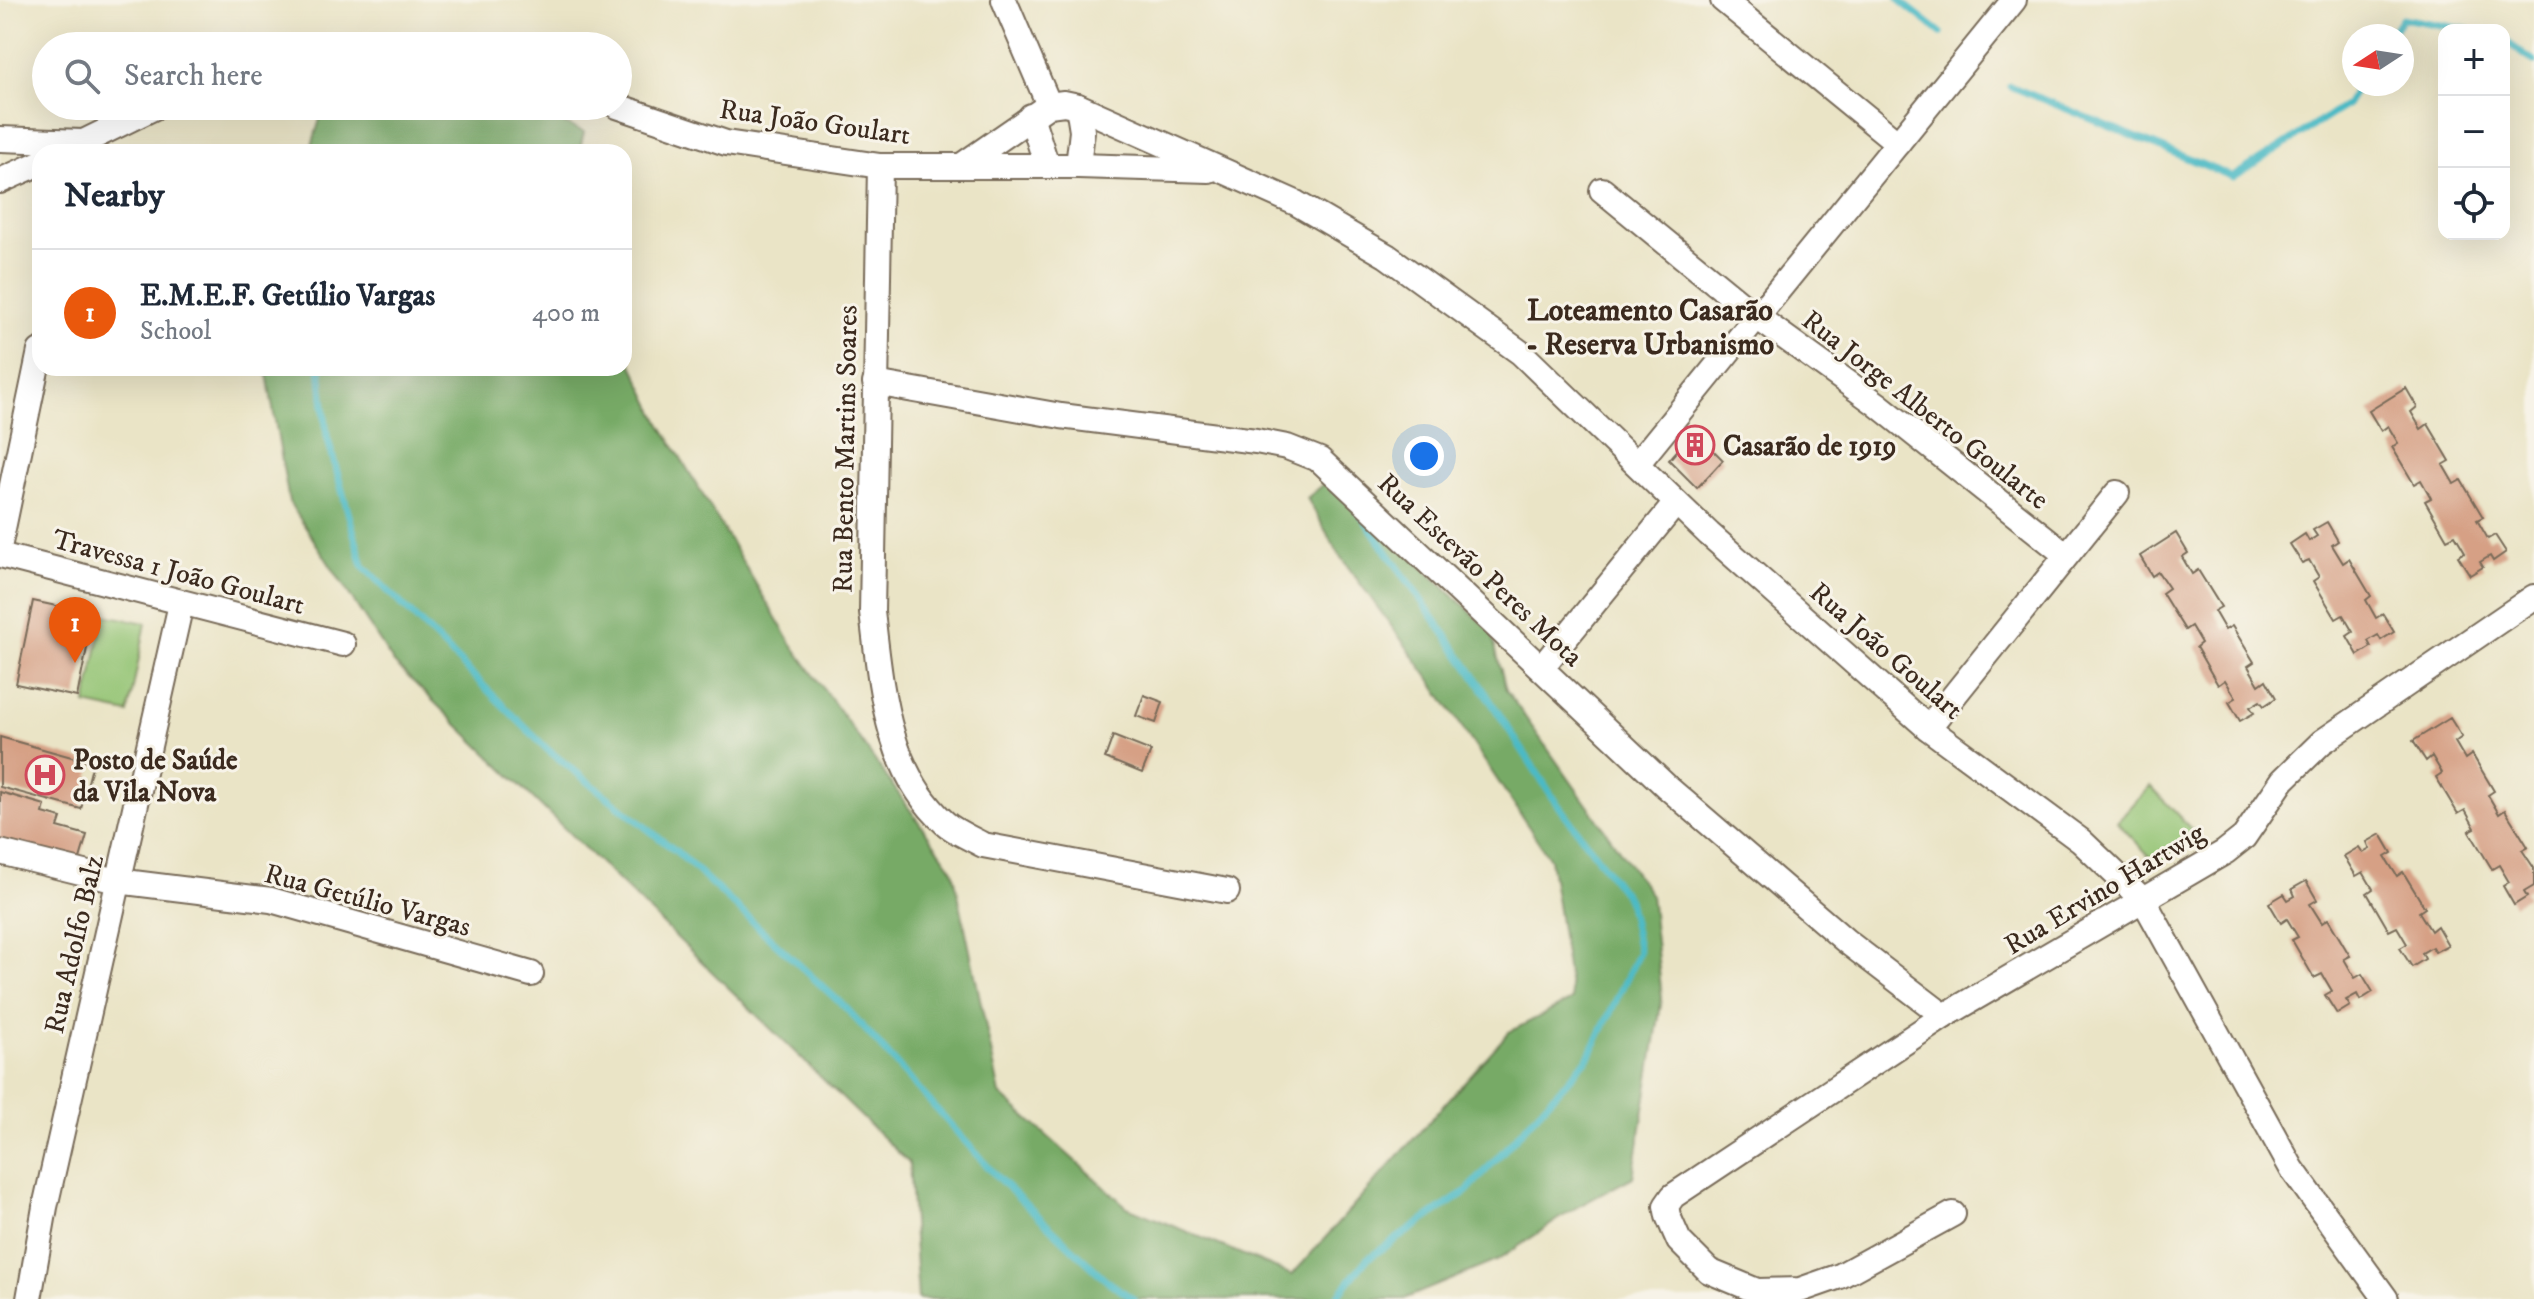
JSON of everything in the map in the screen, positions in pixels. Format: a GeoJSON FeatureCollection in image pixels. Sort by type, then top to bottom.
{"type":"FeatureCollection","features":[{"type":"Feature","properties":{"kind":"street"},"geometry":{"type":"LineString","coordinates":[[1004,0],[1040,110],[1047,166]]}},
{"type":"Feature","properties":{"kind":"street"},"geometry":{"type":"LineString","coordinates":[[1723,0],[1898,143]]}},
{"type":"Feature","properties":{"kind":"street"},"geometry":{"type":"LineString","coordinates":[[1637,464],[2014,0]]}},
{"type":"Feature","properties":{"kind":"street","name":"Rua João Goulart"},"geometry":{"type":"LineString","coordinates":[[1040,110],[1064,103],[1078,106],[1296,203],[1387,256],[1521,353],[1676,503],[1928,728],[2081,841],[2144,901],[2292,1169],[2386,1299]]}},
{"type":"Feature","properties":{"kind":"street"},"geometry":{"type":"LineString","coordinates":[[1078,106],[1082,131],[1078,166]]}},
{"type":"Feature","properties":{"kind":"street"},"geometry":{"type":"LineString","coordinates":[[961,166],[1040,110]]}},
{"type":"Feature","properties":{"kind":"street","name":"Rua João Goulart"},"geometry":{"type":"LineString","coordinates":[[632,111],[726,143],[880,166],[1078,166],[1219,171]]}},
{"type":"Feature","properties":{"kind":"street"},"geometry":{"type":"LineString","coordinates":[[85,144],[131,120]]}},
{"type":"Feature","properties":{"kind":"street"},"geometry":{"type":"LineString","coordinates":[[0,139],[38,144]]}},
{"type":"Feature","properties":{"kind":"street","name":"Rua Bento Martins Soares"},"geometry":{"type":"LineString","coordinates":[[880,166],[872,612],[891,731],[911,785],[946,825],[983,845],[1227,891]]}},
{"type":"Feature","properties":{"kind":"street"},"geometry":{"type":"LineString","coordinates":[[0,181],[32,167]]}},
{"type":"Feature","properties":{"kind":"street","name":"Rua Jorge Alberto Goularte"},"geometry":{"type":"LineString","coordinates":[[1602,190],[1757,317],[1877,404],[2065,554]]}},
{"type":"Feature","properties":{"kind":"street"},"geometry":{"type":"LineString","coordinates":[[0,543],[35,376]]}},
{"type":"Feature","properties":{"kind":"street","name":"Rua Estevão Peres Mota"},"geometry":{"type":"LineString","coordinates":[[875,383],[1061,416],[1256,441],[1287,447],[1320,460],[1667,787],[1846,941],[1944,1016]]}},
{"type":"Feature","properties":{"kind":"street"},"geometry":{"type":"LineString","coordinates":[[1928,728],[2117,493]]}},
{"type":"Feature","properties":{"kind":"street"},"geometry":{"type":"LineString","coordinates":[[1542,667],[1676,503]]}},
{"type":"Feature","properties":{"kind":"street","name":"Travessa 1 João Goulart"},"geometry":{"type":"LineString","coordinates":[[0,555],[343,644]]}},
{"type":"Feature","properties":{"kind":"street","name":"Rua Ervino Hartwig"},"geometry":{"type":"LineString","coordinates":[[1953,1214],[1840,1276],[1800,1290],[1757,1291],[1709,1271],[1679,1241],[1666,1206],[1673,1196],[1944,1016],[2225,852],[2244,837],[2283,780],[2322,742],[2534,597]]}},
{"type":"Feature","properties":{"kind":"street","name":"Rua Adolfo Balz"},"geometry":{"type":"LineString","coordinates":[[29,1299],[45,1207],[181,604]]}},
{"type":"Feature","properties":{"kind":"street","name":"Rua Getúlio Vargas"},"geometry":{"type":"LineString","coordinates":[[0,852],[117,881],[271,900],[531,974]]}},
{"type":"Feature","properties":{"kind":"green space"},"geometry":{"type":"Polygon","coordinates":[[[320,120],[556,120],[584,132],[581,144],[312,144],[320,120]]]}},
{"type":"Feature","properties":{"kind":"green space"},"geometry":{"type":"Polygon","coordinates":[[[632,365],[660,423],[791,643],[953,870],[1000,1094],[1127,1207],[1292,1275],[1509,1032],[1572,1000],[1550,859],[1428,676],[1340,556],[1307,498],[1329,480],[1491,631],[1506,690],[1651,895],[1662,998],[1633,1177],[1577,1207],[1498,1260],[1404,1299],[918,1299],[909,1163],[394,663],[289,502],[267,376],[632,376],[632,365]]]}},
{"type":"Feature","properties":{"kind":"green space"},"geometry":{"type":"Polygon","coordinates":[[[104,615],[146,623],[128,713],[86,704],[104,615]]]}},
{"type":"Feature","properties":{"kind":"green space"},"geometry":{"type":"Polygon","coordinates":[[[2150,786],[2193,831],[2159,866],[2117,822],[2150,786]]]}},
{"type":"Feature","properties":{"kind":"building"},"geometry":{"type":"Polygon","coordinates":[[[2406,388],[2417,407],[2411,412],[2421,429],[2428,424],[2450,461],[2443,465],[2454,484],[2461,480],[2483,517],[2477,520],[2488,539],[2495,535],[2506,552],[2493,561],[2490,556],[2480,562],[2483,567],[2470,575],[2458,556],[2465,552],[2455,535],[2447,539],[2425,501],[2431,498],[2421,480],[2414,484],[2392,447],[2398,443],[2388,426],[2381,431],[2369,411],[2406,388]]]}},
{"type":"Feature","properties":{"kind":"building","name":"Casarão de 1919"},"geometry":{"type":"Polygon","coordinates":[[[1694,431],[1723,460],[1697,488],[1669,460],[1694,431]]]}},
{"type":"Feature","properties":{"kind":"building"},"geometry":{"type":"Polygon","coordinates":[[[2327,522],[2338,541],[2332,545],[2343,563],[2349,559],[2371,596],[2366,600],[2376,618],[2383,614],[2394,632],[2381,640],[2378,635],[2368,641],[2371,647],[2358,655],[2347,636],[2353,632],[2343,615],[2336,619],[2313,581],[2319,577],[2309,560],[2302,563],[2290,544],[2305,534],[2309,541],[2317,536],[2313,530],[2327,522]]]}},
{"type":"Feature","properties":{"kind":"building"},"geometry":{"type":"Polygon","coordinates":[[[2176,533],[2188,553],[2182,557],[2192,574],[2198,570],[2221,607],[2214,611],[2225,630],[2232,626],[2254,662],[2248,666],[2259,685],[2266,680],[2276,698],[2264,706],[2260,701],[2250,707],[2254,713],[2240,721],[2229,702],[2236,698],[2225,680],[2218,685],[2196,647],[2201,643],[2191,626],[2185,630],[2162,593],[2169,588],[2158,572],[2152,576],[2140,556],[2176,533]]]}},
{"type":"Feature","properties":{"kind":"building"},"geometry":{"type":"Polygon","coordinates":[[[33,601],[94,614],[77,697],[16,684],[33,601]]]}},
{"type":"Feature","properties":{"kind":"building"},"geometry":{"type":"Polygon","coordinates":[[[1144,695],[1163,702],[1156,723],[1136,716],[1144,695]]]}},
{"type":"Feature","properties":{"kind":"building"},"geometry":{"type":"Polygon","coordinates":[[[2450,718],[2462,737],[2455,742],[2465,759],[2472,754],[2494,791],[2488,795],[2499,814],[2505,810],[2528,847],[2522,850],[2534,868],[2534,886],[2524,892],[2527,897],[2514,905],[2503,886],[2509,882],[2499,865],[2492,869],[2469,831],[2475,828],[2465,810],[2458,814],[2436,777],[2442,773],[2432,756],[2426,761],[2413,741],[2450,718]]]}},
{"type":"Feature","properties":{"kind":"building"},"geometry":{"type":"Polygon","coordinates":[[[1113,736],[1151,751],[1142,773],[1105,758],[1113,736]]]}},
{"type":"Feature","properties":{"kind":"building","name":"Posto de Saúde da Vila Nova"},"geometry":{"type":"Polygon","coordinates":[[[0,737],[93,763],[81,809],[0,787],[0,737]]]}},
{"type":"Feature","properties":{"kind":"building"},"geometry":{"type":"Polygon","coordinates":[[[0,792],[45,805],[43,813],[61,818],[58,827],[87,835],[79,862],[0,840],[0,792]]]}},
{"type":"Feature","properties":{"kind":"building"},"geometry":{"type":"Polygon","coordinates":[[[2381,834],[2392,853],[2385,857],[2397,876],[2403,872],[2425,908],[2419,912],[2431,931],[2437,926],[2448,945],[2435,952],[2432,947],[2422,953],[2425,959],[2412,967],[2400,948],[2407,944],[2397,927],[2389,931],[2367,893],[2373,889],[2363,872],[2356,876],[2344,856],[2359,847],[2363,853],[2370,849],[2367,842],[2381,834]]]}},
{"type":"Feature","properties":{"kind":"building"},"geometry":{"type":"Polygon","coordinates":[[[2306,881],[2317,900],[2310,904],[2322,923],[2328,919],[2350,956],[2344,959],[2355,978],[2362,974],[2373,992],[2360,1000],[2357,994],[2346,1000],[2350,1006],[2337,1014],[2325,995],[2332,991],[2322,974],[2314,978],[2292,940],[2298,937],[2287,919],[2281,923],[2269,903],[2284,894],[2288,900],[2295,896],[2292,889],[2306,881]]]}},
{"type":"Feature","properties":{"kind":"waterway"},"geometry":{"type":"LineString","coordinates":[[1899,0],[1941,33]]}},
{"type":"Feature","properties":{"kind":"waterway"},"geometry":{"type":"LineString","coordinates":[[2398,24],[2402,18],[2438,24]]}},
{"type":"Feature","properties":{"kind":"waterway"},"geometry":{"type":"LineString","coordinates":[[2510,44],[2534,62]]}},
{"type":"Feature","properties":{"kind":"waterway"},"geometry":{"type":"LineString","coordinates":[[2010,86],[2233,177],[2346,105],[2352,96]]}},
{"type":"Feature","properties":{"kind":"waterway"},"geometry":{"type":"LineString","coordinates":[[321,376],[327,436],[363,566],[548,750],[677,852],[847,1009],[998,1178],[1106,1280],[1133,1299]]}},
{"type":"Feature","properties":{"kind":"waterway"},"geometry":{"type":"LineString","coordinates":[[1335,1299],[1367,1259],[1467,1191],[1589,1057],[1639,952],[1628,899],[1556,802],[1473,674],[1357,509]]}},
{"type":"Feature","properties":{"kind":"place","name":"Casarão de 1919"},"geometry":{"type":"Point","coordinates":[1695,445]}},
{"type":"Feature","properties":{"kind":"place","name":"E.M.E.F. Getúlio Vargas"},"geometry":{"type":"Point","coordinates":[75,663]}},
{"type":"Feature","properties":{"kind":"place","name":"Posto de Saúde da Vila Nova"},"geometry":{"type":"Point","coordinates":[45,775]}},
{"type":"Feature","properties":{"kind":"district","name":"Loteamento Casarão - Reserva Urbanismo"},"geometry":{"type":"Point","coordinates":[1650,327]}}]}
